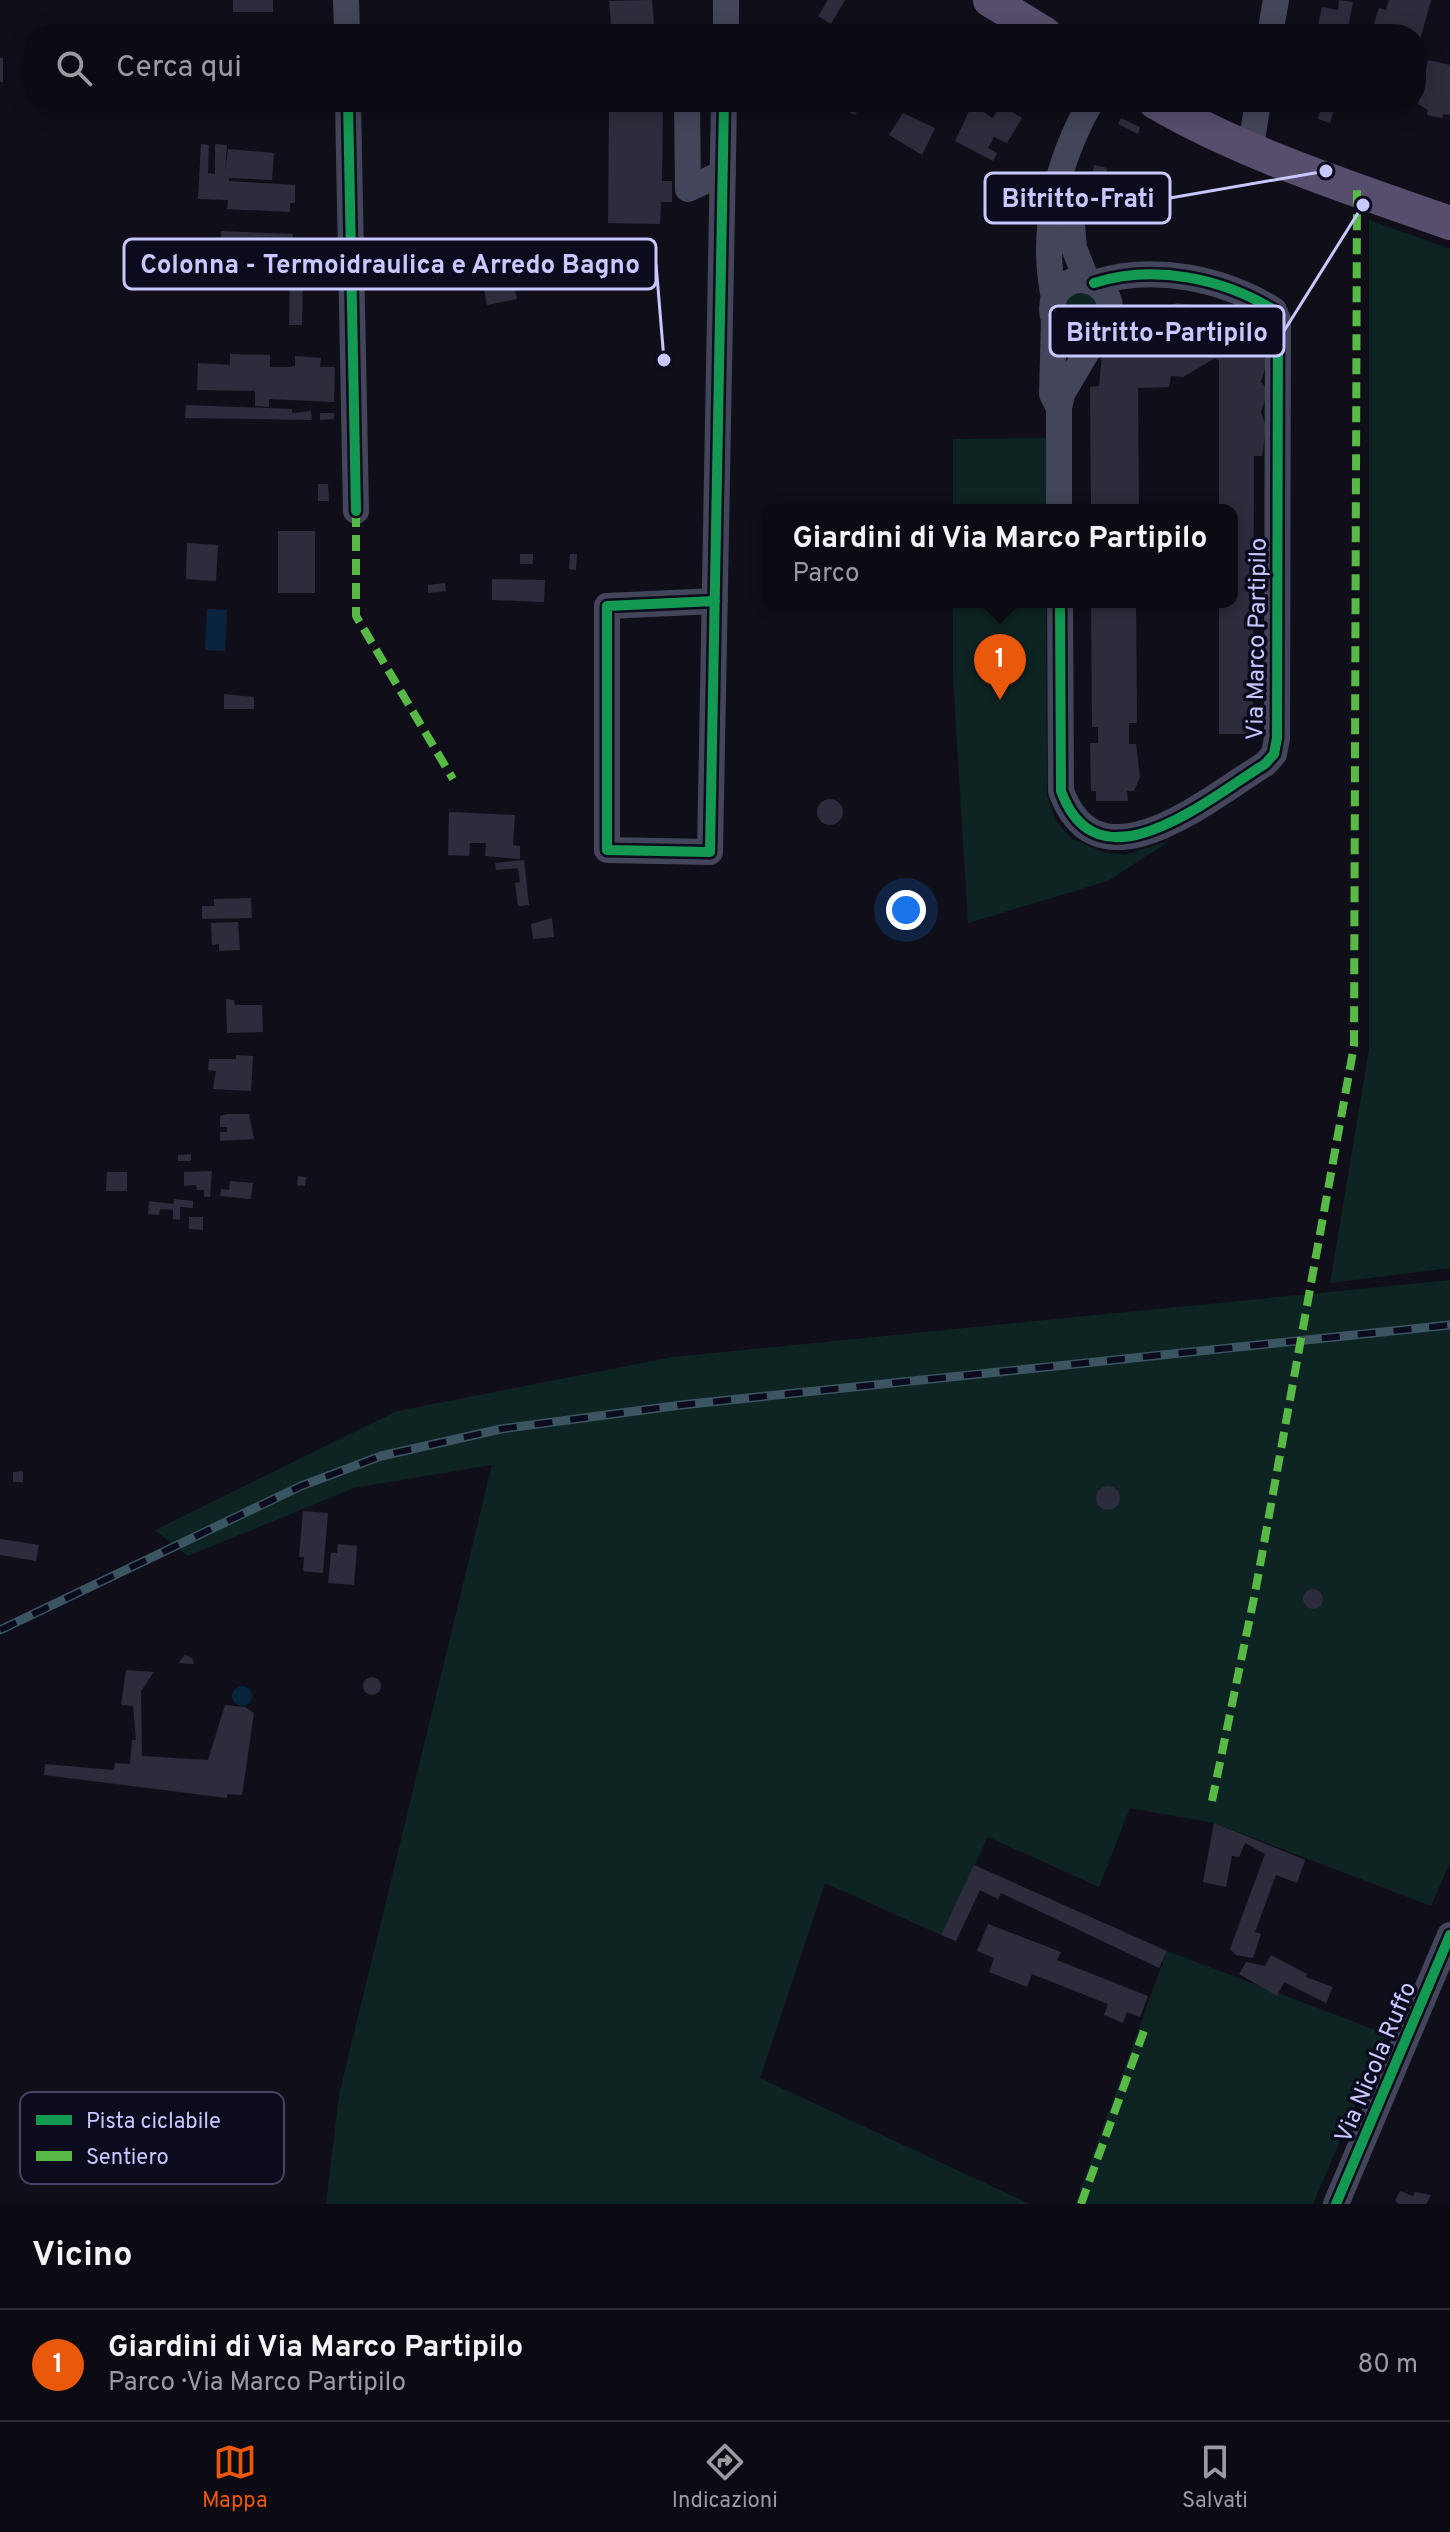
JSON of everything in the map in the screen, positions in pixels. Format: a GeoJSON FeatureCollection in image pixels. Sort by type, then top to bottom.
{"type":"FeatureCollection","features":[{"type":"Feature","properties":{"kind":"main road"},"geometry":{"type":"LineString","coordinates":[[990,0],[1029,24]]}},
{"type":"Feature","properties":{"kind":"main road"},"geometry":{"type":"LineString","coordinates":[[1172,112],[1331,181],[1450,223]]}},
{"type":"Feature","properties":{"kind":"street"},"geometry":{"type":"LineString","coordinates":[[346,0],[347,24]]}},
{"type":"Feature","properties":{"kind":"street"},"geometry":{"type":"LineString","coordinates":[[726,0],[726,24]]}},
{"type":"Feature","properties":{"kind":"street"},"geometry":{"type":"LineString","coordinates":[[1272,24],[1276,0]]}},
{"type":"Feature","properties":{"kind":"street"},"geometry":{"type":"LineString","coordinates":[[348,112],[356,511]]}},
{"type":"Feature","properties":{"kind":"street"},"geometry":{"type":"LineString","coordinates":[[687,112],[688,189],[723,173]]}},
{"type":"Feature","properties":{"kind":"street"},"geometry":{"type":"LineString","coordinates":[[715,601],[607,606],[607,850],[710,852],[715,601],[724,112]]}},
{"type":"Feature","properties":{"kind":"street"},"geometry":{"type":"LineString","coordinates":[[1059,408],[1052,394],[1054,188],[1066,152],[1086,112]]}},
{"type":"Feature","properties":{"kind":"street"},"geometry":{"type":"LineString","coordinates":[[1251,146],[1256,112]]}},
{"type":"Feature","properties":{"kind":"street"},"geometry":{"type":"LineString","coordinates":[[1059,504],[1059,408],[1062,394],[1104,323],[1107,296],[1091,282],[1074,248],[1069,220],[1066,152]]}},
{"type":"Feature","properties":{"kind":"street"},"geometry":{"type":"LineString","coordinates":[[1091,282],[1071,282],[1054,309],[1058,327],[1073,337],[1082,339],[1167,275]]}},
{"type":"Feature","properties":{"kind":"street","name":"Via Marco Partipilo"},"geometry":{"type":"LineString","coordinates":[[1060,608],[1061,791],[1070,816],[1082,828],[1098,836],[1120,839],[1147,833],[1265,764],[1274,754],[1277,723],[1278,320],[1274,310],[1266,305],[1193,276],[1167,275],[1091,282]]}},
{"type":"Feature","properties":{"kind":"street","name":"Via Nicola Ruffo"},"geometry":{"type":"LineString","coordinates":[[1336,2204],[1450,1935]]}},
{"type":"Feature","properties":{"kind":"green space"},"geometry":{"type":"Polygon","coordinates":[[[1369,220],[1450,249],[1450,1268],[1330,1283],[1369,1049],[1369,220]]]}},
{"type":"Feature","properties":{"kind":"green space"},"geometry":{"type":"Polygon","coordinates":[[[1082,289],[1097,295],[1103,310],[1097,325],[1082,331],[1067,325],[1061,310],[1067,295],[1082,289]]]}},
{"type":"Feature","properties":{"kind":"green space"},"geometry":{"type":"Polygon","coordinates":[[[1046,438],[1046,504],[953,504],[953,439],[1046,438]]]}},
{"type":"Feature","properties":{"kind":"green space"},"geometry":{"type":"Polygon","coordinates":[[[953,608],[1046,608],[1047,797],[1056,821],[1072,839],[1103,852],[1125,855],[1171,840],[1108,881],[968,923],[953,677],[953,608]]]}},
{"type":"Feature","properties":{"kind":"green space"},"geometry":{"type":"Polygon","coordinates":[[[1450,1280],[1450,1863],[1431,1906],[1214,1823],[1130,1808],[1099,1887],[988,1837],[941,1935],[825,1883],[760,2078],[1030,2204],[326,2204],[339,2095],[492,1465],[354,1488],[188,1556],[155,1530],[397,1411],[673,1357],[1450,1280]]]}},
{"type":"Feature","properties":{"kind":"green space"},"geometry":{"type":"Polygon","coordinates":[[[1167,1951],[1386,2034],[1313,2204],[1075,2204],[1167,1951]]]}},
{"type":"Feature","properties":{"kind":"water"},"geometry":{"type":"Polygon","coordinates":[[[207,609],[227,610],[225,651],[205,650],[207,609]]]}},
{"type":"Feature","properties":{"kind":"water"},"geometry":{"type":"Polygon","coordinates":[[[242,1686],[249,1689],[252,1696],[249,1703],[242,1706],[235,1703],[232,1696],[235,1689],[242,1686]]]}},
{"type":"Feature","properties":{"kind":"building"},"geometry":{"type":"Polygon","coordinates":[[[233,0],[273,0],[273,12],[233,12],[233,0]]]}},
{"type":"Feature","properties":{"kind":"building"},"geometry":{"type":"Polygon","coordinates":[[[652,0],[654,24],[611,24],[609,1],[652,0]]]}},
{"type":"Feature","properties":{"kind":"building"},"geometry":{"type":"Polygon","coordinates":[[[828,0],[845,0],[831,24],[818,16],[828,0]]]}},
{"type":"Feature","properties":{"kind":"building"},"geometry":{"type":"Polygon","coordinates":[[[1339,0],[1353,2],[1349,24],[1318,24],[1322,7],[1338,10],[1339,0]]]}},
{"type":"Feature","properties":{"kind":"building"},"geometry":{"type":"Polygon","coordinates":[[[1389,0],[1431,0],[1424,24],[1374,24],[1379,8],[1386,10],[1389,0]]]}},
{"type":"Feature","properties":{"kind":"building"},"geometry":{"type":"Polygon","coordinates":[[[0,58],[3,58],[3,82],[0,82],[0,58]]]}},
{"type":"Feature","properties":{"kind":"building"},"geometry":{"type":"Polygon","coordinates":[[[1428,60],[1450,65],[1450,115],[1443,114],[1442,118],[1427,115],[1428,60]]]}},
{"type":"Feature","properties":{"kind":"building"},"geometry":{"type":"Polygon","coordinates":[[[609,112],[663,112],[662,181],[672,181],[672,202],[661,202],[660,224],[608,223],[609,112]]]}},
{"type":"Feature","properties":{"kind":"building"},"geometry":{"type":"Polygon","coordinates":[[[969,112],[983,112],[993,118],[997,112],[1012,112],[1022,118],[1007,143],[994,137],[988,148],[997,153],[993,161],[955,141],[969,112]]]}},
{"type":"Feature","properties":{"kind":"building"},"geometry":{"type":"Polygon","coordinates":[[[1320,112],[1333,112],[1330,123],[1318,119],[1320,112]]]}},
{"type":"Feature","properties":{"kind":"building"},"geometry":{"type":"Polygon","coordinates":[[[903,113],[935,128],[922,155],[889,135],[903,113]]]}},
{"type":"Feature","properties":{"kind":"building"},"geometry":{"type":"Polygon","coordinates":[[[1121,118],[1140,127],[1138,134],[1118,124],[1121,118]]]}},
{"type":"Feature","properties":{"kind":"building"},"geometry":{"type":"Polygon","coordinates":[[[201,144],[209,145],[208,173],[215,174],[215,144],[227,145],[225,174],[228,149],[274,153],[272,180],[229,178],[229,181],[295,185],[295,203],[290,203],[290,212],[227,209],[228,200],[198,199],[201,144]]]}},
{"type":"Feature","properties":{"kind":"building"},"geometry":{"type":"Polygon","coordinates":[[[1094,165],[1107,168],[1106,176],[1099,175],[1098,178],[1104,185],[1102,202],[1095,200],[1093,204],[1085,202],[1088,188],[1096,189],[1090,187],[1094,165]]]}},
{"type":"Feature","properties":{"kind":"building"},"geometry":{"type":"Polygon","coordinates":[[[1122,205],[1138,209],[1135,221],[1120,218],[1122,205]]]}},
{"type":"Feature","properties":{"kind":"building"},"geometry":{"type":"Polygon","coordinates":[[[221,231],[293,234],[292,243],[221,240],[221,231]]]}},
{"type":"Feature","properties":{"kind":"building"},"geometry":{"type":"Polygon","coordinates":[[[489,261],[493,279],[512,276],[517,299],[487,305],[483,282],[468,285],[464,271],[489,261]]]}},
{"type":"Feature","properties":{"kind":"building"},"geometry":{"type":"Polygon","coordinates":[[[290,271],[303,271],[302,325],[289,325],[290,271]]]}},
{"type":"Feature","properties":{"kind":"building"},"geometry":{"type":"Polygon","coordinates":[[[1177,303],[1216,308],[1241,321],[1266,318],[1260,352],[1267,362],[1261,382],[1268,390],[1261,412],[1266,428],[1262,456],[1254,456],[1253,734],[1219,734],[1219,608],[1238,608],[1238,504],[1219,504],[1219,361],[1215,358],[1183,377],[1171,376],[1169,387],[1138,388],[1139,504],[1091,504],[1090,387],[1099,386],[1102,354],[1114,335],[1135,317],[1177,303]]]}},
{"type":"Feature","properties":{"kind":"building"},"geometry":{"type":"Polygon","coordinates":[[[230,354],[270,355],[270,367],[295,366],[295,356],[321,358],[320,367],[335,367],[334,402],[269,399],[269,407],[255,406],[255,391],[197,390],[198,363],[230,365],[230,354]]]}},
{"type":"Feature","properties":{"kind":"building"},"geometry":{"type":"Polygon","coordinates":[[[186,405],[292,409],[292,413],[311,411],[312,420],[185,418],[186,405]]]}},
{"type":"Feature","properties":{"kind":"building"},"geometry":{"type":"Polygon","coordinates":[[[320,413],[334,413],[334,419],[320,420],[320,413]]]}},
{"type":"Feature","properties":{"kind":"building"},"geometry":{"type":"Polygon","coordinates":[[[318,484],[328,484],[329,501],[318,501],[318,484]]]}},
{"type":"Feature","properties":{"kind":"building"},"geometry":{"type":"Polygon","coordinates":[[[278,531],[315,531],[315,593],[278,593],[278,531]]]}},
{"type":"Feature","properties":{"kind":"building"},"geometry":{"type":"Polygon","coordinates":[[[187,543],[218,545],[216,581],[186,579],[187,543]]]}},
{"type":"Feature","properties":{"kind":"building"},"geometry":{"type":"Polygon","coordinates":[[[520,554],[533,554],[533,564],[520,564],[520,554]]]}},
{"type":"Feature","properties":{"kind":"building"},"geometry":{"type":"Polygon","coordinates":[[[570,554],[577,554],[576,570],[569,569],[570,554]]]}},
{"type":"Feature","properties":{"kind":"building"},"geometry":{"type":"Polygon","coordinates":[[[492,579],[545,580],[544,602],[492,600],[492,579]]]}},
{"type":"Feature","properties":{"kind":"building"},"geometry":{"type":"Polygon","coordinates":[[[445,583],[446,591],[428,593],[428,585],[445,583]]]}},
{"type":"Feature","properties":{"kind":"building"},"geometry":{"type":"Polygon","coordinates":[[[1091,608],[1136,608],[1137,723],[1129,723],[1129,744],[1136,744],[1140,777],[1134,791],[1127,791],[1128,801],[1096,801],[1096,791],[1091,791],[1090,743],[1098,743],[1098,727],[1092,727],[1091,608]]]}},
{"type":"Feature","properties":{"kind":"building"},"geometry":{"type":"Polygon","coordinates":[[[224,694],[254,697],[254,709],[224,709],[224,694]]]}},
{"type":"Feature","properties":{"kind":"building"},"geometry":{"type":"Polygon","coordinates":[[[830,799],[839,803],[843,812],[839,821],[830,825],[821,821],[817,812],[821,803],[830,799]]]}},
{"type":"Feature","properties":{"kind":"building"},"geometry":{"type":"Polygon","coordinates":[[[449,812],[515,815],[513,845],[520,846],[520,859],[485,856],[486,843],[470,843],[469,856],[448,855],[449,812]]]}},
{"type":"Feature","properties":{"kind":"building"},"geometry":{"type":"Polygon","coordinates":[[[524,860],[529,905],[518,906],[515,883],[520,882],[518,868],[496,870],[495,863],[524,860]]]}},
{"type":"Feature","properties":{"kind":"building"},"geometry":{"type":"Polygon","coordinates":[[[251,898],[252,918],[202,919],[202,906],[214,906],[214,899],[251,898]]]}},
{"type":"Feature","properties":{"kind":"building"},"geometry":{"type":"Polygon","coordinates":[[[552,918],[554,937],[533,939],[531,924],[552,918]]]}},
{"type":"Feature","properties":{"kind":"building"},"geometry":{"type":"Polygon","coordinates":[[[238,922],[240,950],[219,951],[219,944],[212,945],[211,923],[238,922]]]}},
{"type":"Feature","properties":{"kind":"building"},"geometry":{"type":"Polygon","coordinates":[[[226,999],[234,1000],[235,1005],[262,1005],[263,1032],[227,1033],[226,999]]]}},
{"type":"Feature","properties":{"kind":"building"},"geometry":{"type":"Polygon","coordinates":[[[236,1055],[253,1056],[251,1091],[213,1089],[216,1071],[208,1070],[209,1059],[236,1059],[236,1055]]]}},
{"type":"Feature","properties":{"kind":"building"},"geometry":{"type":"Polygon","coordinates":[[[249,1114],[254,1139],[220,1141],[220,1132],[227,1132],[227,1127],[220,1127],[220,1116],[249,1114]]]}},
{"type":"Feature","properties":{"kind":"building"},"geometry":{"type":"Polygon","coordinates":[[[191,1154],[191,1161],[178,1161],[178,1155],[191,1154]]]}},
{"type":"Feature","properties":{"kind":"building"},"geometry":{"type":"Polygon","coordinates":[[[212,1171],[210,1197],[204,1197],[204,1190],[197,1190],[196,1185],[184,1186],[184,1172],[212,1171]]]}},
{"type":"Feature","properties":{"kind":"building"},"geometry":{"type":"Polygon","coordinates":[[[107,1172],[127,1172],[127,1191],[106,1191],[107,1172]]]}},
{"type":"Feature","properties":{"kind":"building"},"geometry":{"type":"Polygon","coordinates":[[[298,1176],[306,1177],[305,1186],[297,1185],[298,1176]]]}},
{"type":"Feature","properties":{"kind":"building"},"geometry":{"type":"Polygon","coordinates":[[[230,1181],[253,1183],[251,1199],[220,1196],[221,1189],[229,1190],[230,1181]]]}},
{"type":"Feature","properties":{"kind":"building"},"geometry":{"type":"Polygon","coordinates":[[[174,1199],[193,1201],[193,1208],[180,1207],[180,1220],[173,1219],[173,1210],[160,1209],[159,1215],[148,1214],[149,1201],[174,1204],[174,1199]]]}},
{"type":"Feature","properties":{"kind":"building"},"geometry":{"type":"Polygon","coordinates":[[[189,1217],[203,1217],[203,1230],[189,1229],[189,1217]]]}},
{"type":"Feature","properties":{"kind":"building"},"geometry":{"type":"Polygon","coordinates":[[[23,1471],[23,1482],[13,1482],[13,1472],[23,1471]]]}},
{"type":"Feature","properties":{"kind":"building"},"geometry":{"type":"Polygon","coordinates":[[[1108,1486],[1117,1489],[1120,1498],[1117,1507],[1108,1510],[1099,1507],[1096,1498],[1099,1489],[1108,1486]]]}},
{"type":"Feature","properties":{"kind":"building"},"geometry":{"type":"Polygon","coordinates":[[[303,1511],[328,1513],[323,1573],[303,1571],[304,1557],[299,1557],[303,1511]]]}},
{"type":"Feature","properties":{"kind":"building"},"geometry":{"type":"Polygon","coordinates":[[[0,1539],[39,1545],[36,1561],[0,1555],[0,1539]]]}},
{"type":"Feature","properties":{"kind":"building"},"geometry":{"type":"Polygon","coordinates":[[[338,1544],[357,1546],[354,1585],[328,1583],[331,1553],[337,1553],[338,1544]]]}},
{"type":"Feature","properties":{"kind":"building"},"geometry":{"type":"Polygon","coordinates":[[[1313,1589],[1320,1592],[1323,1599],[1320,1606],[1313,1609],[1306,1606],[1303,1599],[1306,1592],[1313,1589]]]}},
{"type":"Feature","properties":{"kind":"building"},"geometry":{"type":"Polygon","coordinates":[[[185,1655],[192,1658],[194,1664],[178,1663],[185,1655]]]}},
{"type":"Feature","properties":{"kind":"building"},"geometry":{"type":"Polygon","coordinates":[[[126,1670],[154,1672],[141,1691],[142,1756],[208,1760],[225,1705],[245,1707],[254,1713],[242,1795],[227,1794],[227,1798],[44,1775],[45,1764],[114,1770],[115,1763],[130,1764],[132,1740],[136,1740],[133,1706],[121,1705],[126,1670]]]}},
{"type":"Feature","properties":{"kind":"building"},"geometry":{"type":"Polygon","coordinates":[[[368,1677],[376,1677],[381,1686],[379,1693],[368,1695],[363,1690],[363,1682],[368,1677]]]}},
{"type":"Feature","properties":{"kind":"building"},"geometry":{"type":"Polygon","coordinates":[[[1214,1823],[1305,1860],[1297,1883],[1276,1875],[1255,1932],[1261,1934],[1253,1958],[1236,1955],[1230,1949],[1265,1854],[1245,1843],[1239,1857],[1232,1856],[1226,1887],[1203,1882],[1214,1823]]]}},
{"type":"Feature","properties":{"kind":"building"},"geometry":{"type":"Polygon","coordinates":[[[974,1865],[1167,1951],[1159,1968],[1001,1893],[998,1899],[980,1890],[956,1941],[941,1935],[974,1865]]]}},
{"type":"Feature","properties":{"kind":"building"},"geometry":{"type":"Polygon","coordinates":[[[988,1924],[1061,1952],[1057,1960],[1148,1996],[1140,2017],[1127,2012],[1123,2023],[1104,2015],[1108,2004],[1032,1974],[1027,1987],[989,1972],[994,1958],[977,1951],[988,1924]]]}},
{"type":"Feature","properties":{"kind":"building"},"geometry":{"type":"Polygon","coordinates":[[[1271,1955],[1307,1974],[1306,1977],[1333,1987],[1326,2003],[1284,1982],[1277,1996],[1239,1974],[1246,1962],[1265,1966],[1271,1955]]]}},
{"type":"Feature","properties":{"kind":"building"},"geometry":{"type":"Polygon","coordinates":[[[1400,2191],[1413,2196],[1415,2192],[1431,2195],[1426,2204],[1399,2204],[1395,2201],[1400,2191]]]}},
{"type":"Feature","properties":{"kind":"railway"},"geometry":{"type":"LineString","coordinates":[[0,1630],[301,1486],[381,1456],[501,1429],[681,1405],[1450,1325]]}},
{"type":"Feature","properties":{"kind":"marked path"},"geometry":{"type":"LineString","coordinates":[[1212,1801],[1255,1593],[1354,1046],[1357,190]]}},
{"type":"Feature","properties":{"kind":"marked path"},"geometry":{"type":"LineString","coordinates":[[356,511],[356,616],[453,779]]}},
{"type":"Feature","properties":{"kind":"marked path"},"geometry":{"type":"LineString","coordinates":[[1081,2204],[1145,2028]]}},
{"type":"Feature","properties":{"kind":"cycle path"},"geometry":{"type":"LineString","coordinates":[[348,112],[356,511]]}},
{"type":"Feature","properties":{"kind":"cycle path"},"geometry":{"type":"LineString","coordinates":[[715,601],[724,112]]}},
{"type":"Feature","properties":{"kind":"cycle path"},"geometry":{"type":"LineString","coordinates":[[1060,608],[1061,791],[1078,821],[1100,835],[1127,837],[1156,829],[1214,797],[1265,764],[1274,754],[1277,738],[1278,320],[1274,310],[1254,299],[1210,282],[1187,277],[1140,275],[1094,283]]}},
{"type":"Feature","properties":{"kind":"cycle path"},"geometry":{"type":"LineString","coordinates":[[715,601],[710,852],[607,850],[607,606],[715,601]]}},
{"type":"Feature","properties":{"kind":"cycle path"},"geometry":{"type":"LineString","coordinates":[[1336,2204],[1450,1935]]}},
{"type":"Feature","properties":{"kind":"place","name":"Bitritto-Frati"},"geometry":{"type":"Point","coordinates":[1326,171]}},
{"type":"Feature","properties":{"kind":"place","name":"Bitritto-Partipilo"},"geometry":{"type":"Point","coordinates":[1363,205]}},
{"type":"Feature","properties":{"kind":"place","name":"Colonna - Termoidraulica e Arredo Bagno"},"geometry":{"type":"Point","coordinates":[664,360]}},
{"type":"Feature","properties":{"kind":"place","name":"Giardini di Via Marco Partipilo"},"geometry":{"type":"Point","coordinates":[1000,700]}}]}
